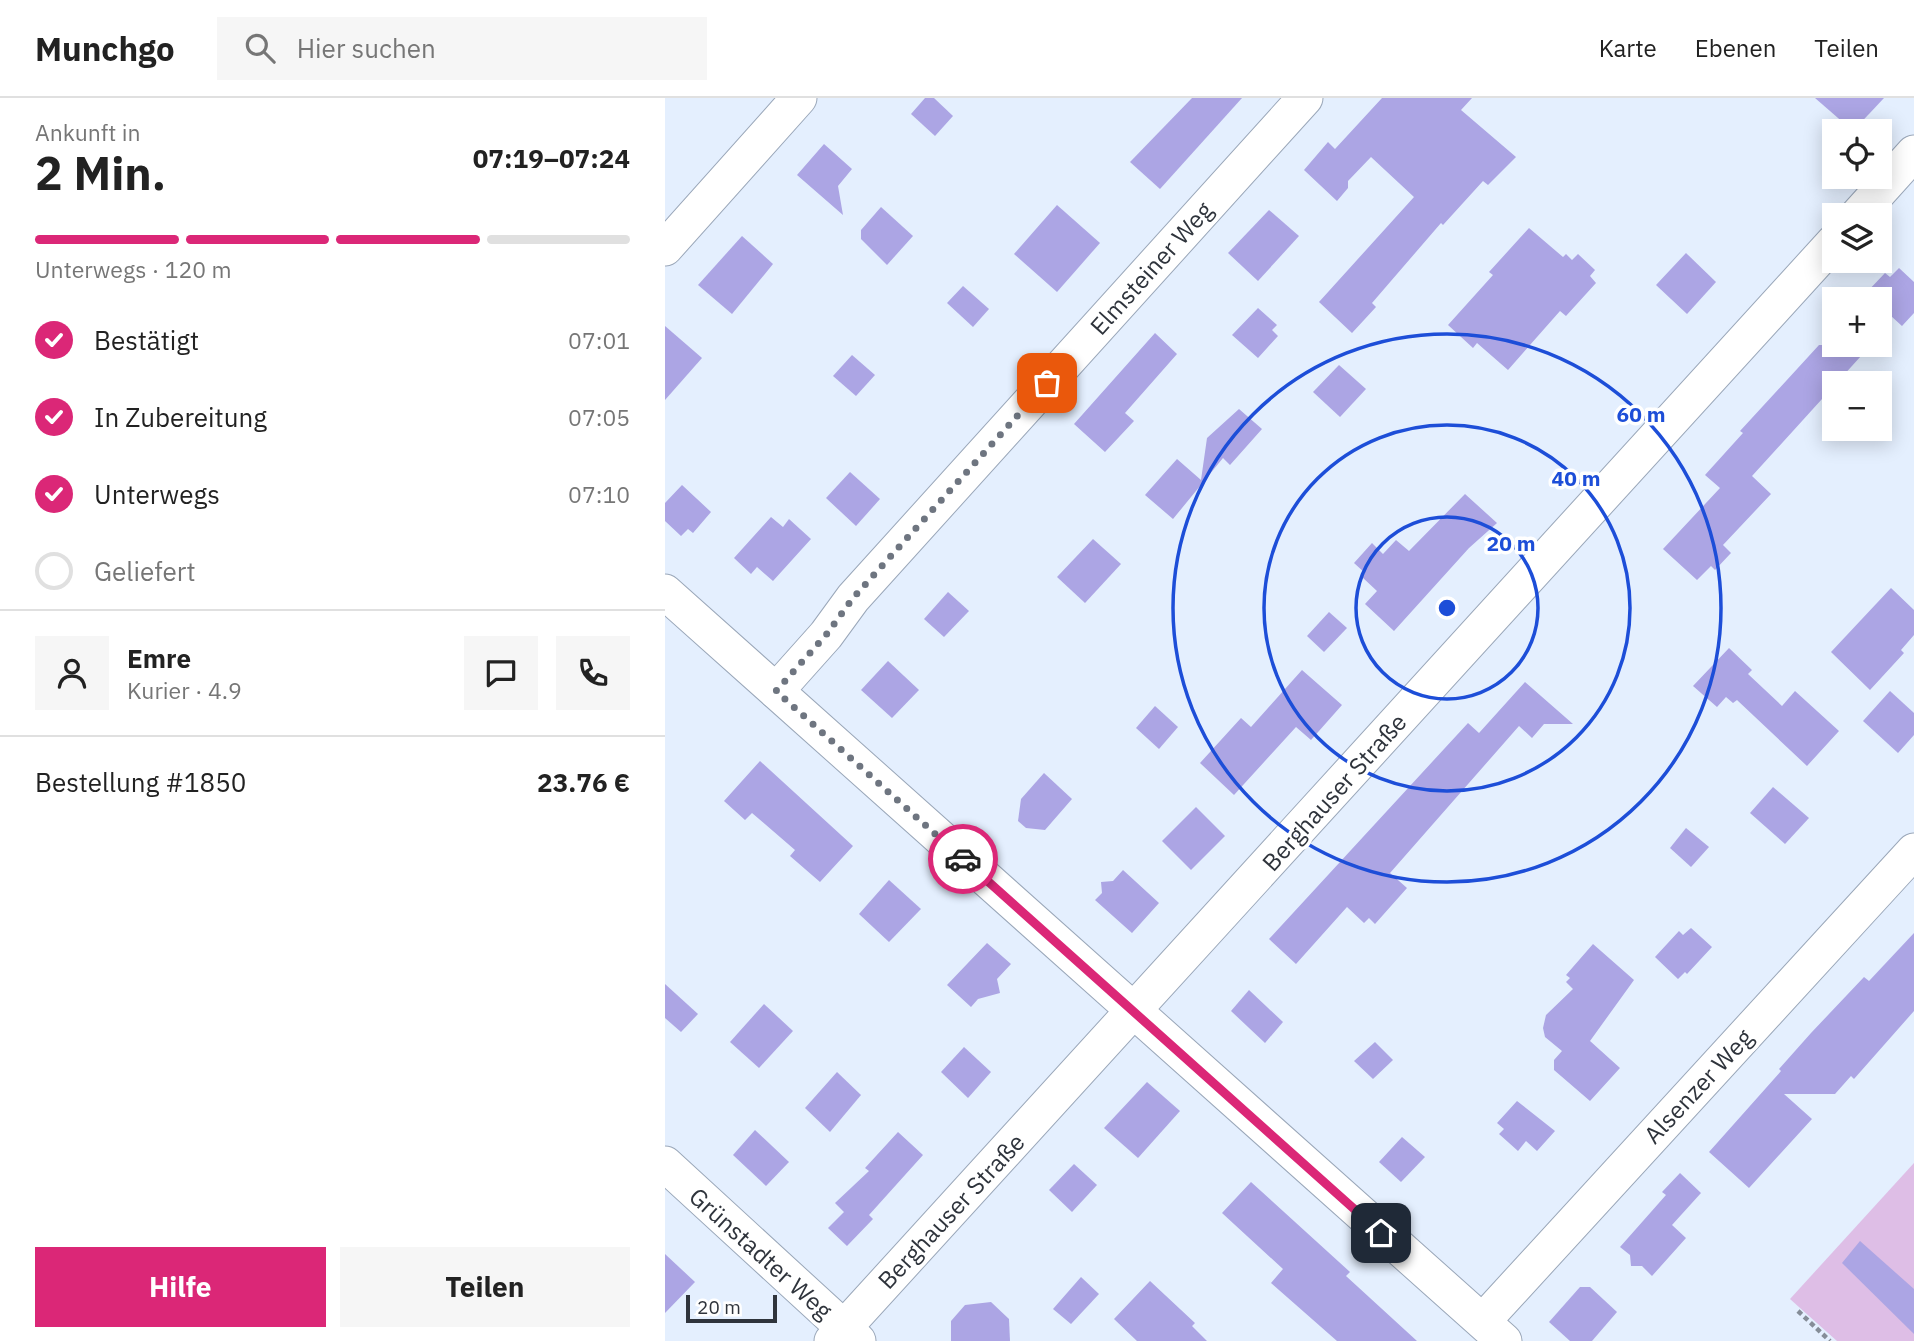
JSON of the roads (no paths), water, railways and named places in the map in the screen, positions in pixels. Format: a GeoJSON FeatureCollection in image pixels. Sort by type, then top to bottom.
{"type":"FeatureCollection","features":[{"type":"Feature","properties":{"kind":"street"},"geometry":{"type":"LineString","coordinates":[[665,248],[799,98]]}},
{"type":"Feature","properties":{"kind":"street","name":"Elmsteiner Weg"},"geometry":{"type":"LineString","coordinates":[[776,691],[826,635],[853,598],[1305,98]]}},
{"type":"Feature","properties":{"kind":"street"},"geometry":{"type":"LineString","coordinates":[[1869,203],[1914,153]]}},
{"type":"Feature","properties":{"kind":"street","name":"Berghauser Straße"},"geometry":{"type":"LineString","coordinates":[[844,1337],[1133,1012],[1822,255]]}},
{"type":"Feature","properties":{"kind":"street"},"geometry":{"type":"LineString","coordinates":[[665,592],[1493,1331]]}},
{"type":"Feature","properties":{"kind":"street","name":"Alsenzer Weg"},"geometry":{"type":"LineString","coordinates":[[1493,1331],[1914,852]]}},
{"type":"Feature","properties":{"kind":"street","name":"Grünstadter Weg"},"geometry":{"type":"LineString","coordinates":[[665,1164],[844,1337]]}}]}
